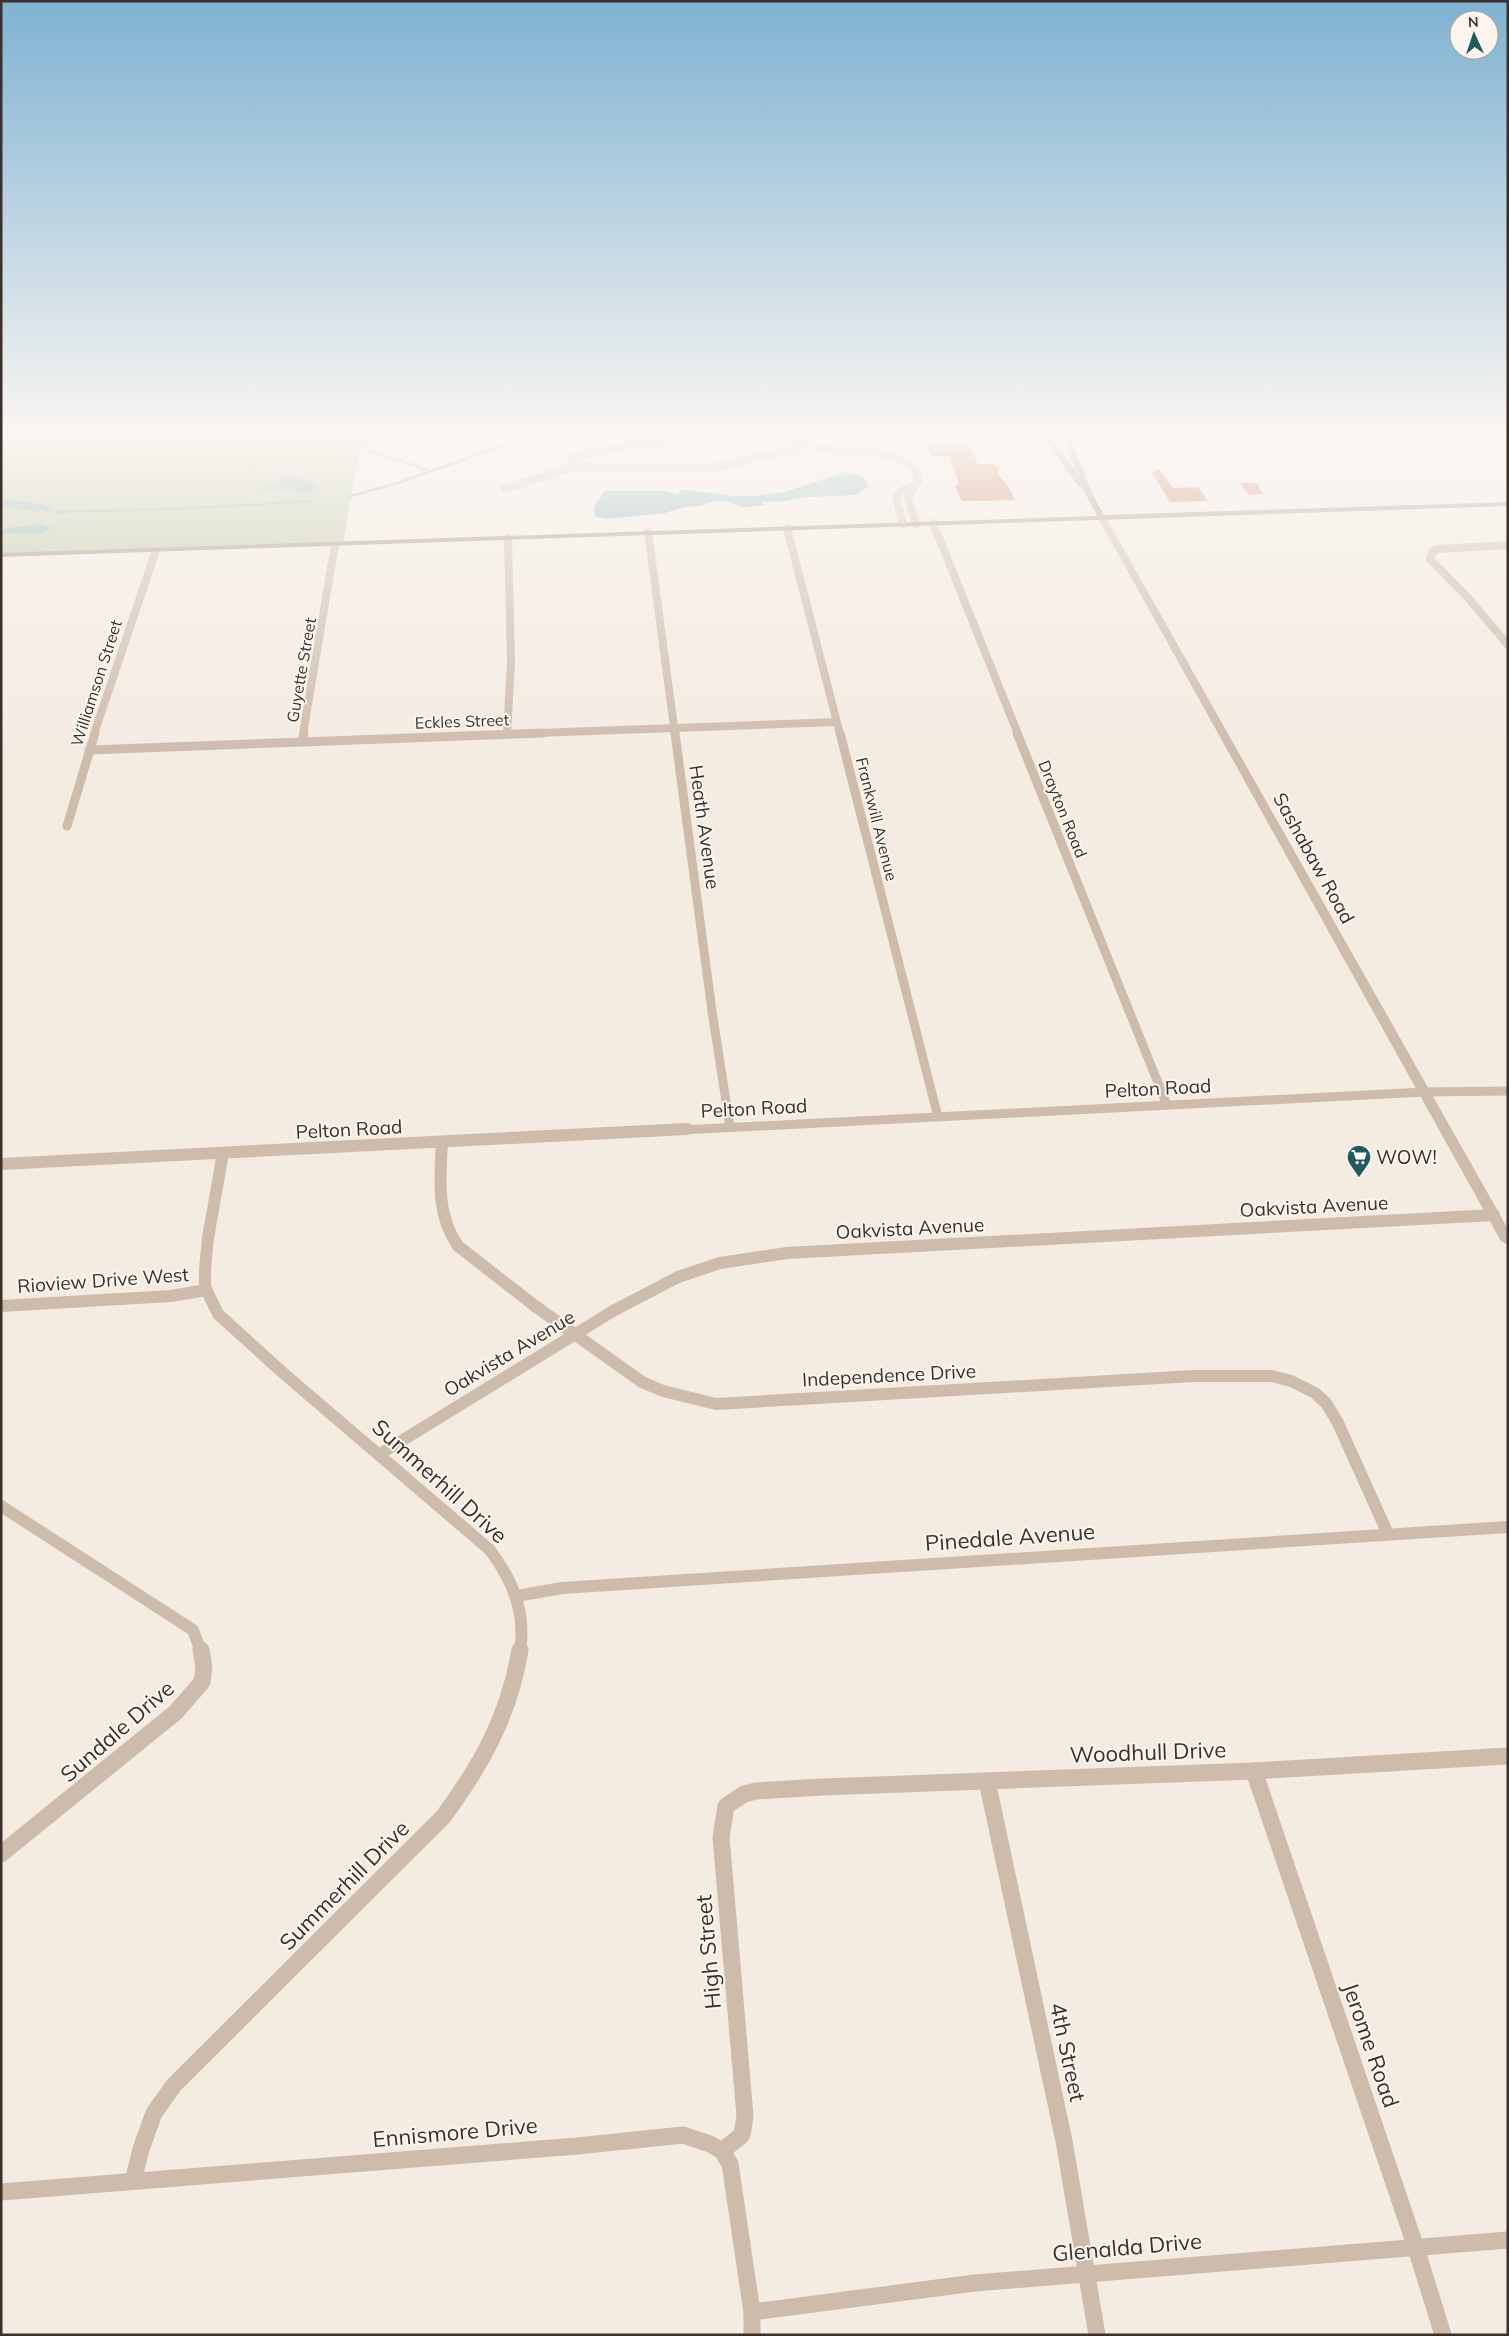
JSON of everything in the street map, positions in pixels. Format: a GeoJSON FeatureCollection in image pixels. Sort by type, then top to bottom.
{"type":"FeatureCollection","features":[{"type":"Feature","properties":{"kind":"main road"},"geometry":{"type":"LineString","coordinates":[[1,555],[421,541]]}},
{"type":"Feature","properties":{"kind":"street"},"geometry":{"type":"LineString","coordinates":[[507,734],[511,661],[508,541]]}},
{"type":"Feature","properties":{"kind":"street","name":"Heath Avenue"},"geometry":{"type":"LineString","coordinates":[[649,541],[730,1127]]}},
{"type":"Feature","properties":{"kind":"street","name":"Frankwill Avenue"},"geometry":{"type":"LineString","coordinates":[[790,541],[938,1117]]}},
{"type":"Feature","properties":{"kind":"street","name":"Drayton Road"},"geometry":{"type":"LineString","coordinates":[[940,541],[1167,1105]]}},
{"type":"Feature","properties":{"kind":"street","name":"Sashabaw Road"},"geometry":{"type":"LineString","coordinates":[[1115,541],[1424,1092],[1500,1222],[1508,1241]]}},
{"type":"Feature","properties":{"kind":"street","name":"Guyette Street"},"geometry":{"type":"LineString","coordinates":[[302,742],[335,544]]}},
{"type":"Feature","properties":{"kind":"street"},"geometry":{"type":"LineString","coordinates":[[1508,545],[1439,549],[1433,551],[1430,559],[1469,599],[1508,645]]}},
{"type":"Feature","properties":{"kind":"street","name":"Williamson Street"},"geometry":{"type":"LineString","coordinates":[[67,826],[89,750],[156,550]]}},
{"type":"Feature","properties":{"kind":"street","name":"Eckles Street"},"geometry":{"type":"LineString","coordinates":[[89,750],[836,722]]}},
{"type":"Feature","properties":{"kind":"street","name":"Pelton Road"},"geometry":{"type":"LineString","coordinates":[[1,1164],[1424,1092],[1508,1091]]}},
{"type":"Feature","properties":{"kind":"street","name":"Independence Drive"},"geometry":{"type":"LineString","coordinates":[[442,1142],[441,1208],[448,1234],[458,1246],[479,1264],[642,1382],[662,1391],[716,1404],[1193,1376],[1272,1376],[1299,1385],[1315,1393],[1326,1403],[1352,1451],[1388,1534]]}},
{"type":"Feature","properties":{"kind":"street","name":"Summerhill Drive"},"geometry":{"type":"LineString","coordinates":[[133,2181],[141,2149],[154,2113],[174,2085],[443,1818],[474,1774],[501,1720],[521,1652],[522,1617],[517,1596],[505,1571],[490,1550],[218,1314],[206,1290],[205,1269],[208,1238],[223,1153]]}},
{"type":"Feature","properties":{"kind":"street","name":"Oakvista Avenue"},"geometry":{"type":"LineString","coordinates":[[380,1454],[613,1311],[678,1277],[720,1263],[754,1257],[806,1252],[1500,1222]]}},
{"type":"Feature","properties":{"kind":"street","name":"Rioview Drive West"},"geometry":{"type":"LineString","coordinates":[[1,1306],[171,1296],[206,1290]]}},
{"type":"Feature","properties":{"kind":"street","name":"Sundale Drive"},"geometry":{"type":"LineString","coordinates":[[1,1506],[193,1630],[203,1653],[204,1663],[200,1686],[176,1712],[1,1854]]}},
{"type":"Feature","properties":{"kind":"street","name":"Pinedale Avenue"},"geometry":{"type":"LineString","coordinates":[[517,1596],[572,1587],[1508,1527]]}},
{"type":"Feature","properties":{"kind":"street","name":"Woodhull Drive"},"geometry":{"type":"LineString","coordinates":[[790,1788],[1254,1771],[1508,1756]]}},
{"type":"Feature","properties":{"kind":"street","name":"Jerome Road"},"geometry":{"type":"LineString","coordinates":[[1254,1771],[1416,2248],[1443,2335]]}},
{"type":"Feature","properties":{"kind":"street","name":"4th Street"},"geometry":{"type":"LineString","coordinates":[[987,1781],[1064,2141],[1097,2335]]}},
{"type":"Feature","properties":{"kind":"street","name":"High Street"},"geometry":{"type":"LineString","coordinates":[[722,2151],[742,2135],[745,2116],[721,1837],[726,1806],[744,1794],[790,1788]]}},
{"type":"Feature","properties":{"kind":"street","name":"Ennismore Drive"},"geometry":{"type":"LineString","coordinates":[[1,2192],[568,2147],[683,2135],[710,2144],[722,2151]]}},
{"type":"Feature","properties":{"kind":"street"},"geometry":{"type":"LineString","coordinates":[[722,2151],[730,2164],[734,2183],[752,2312],[752,2335]]}},
{"type":"Feature","properties":{"kind":"street","name":"Glenalda Drive"},"geometry":{"type":"LineString","coordinates":[[752,2312],[975,2283],[1508,2240]]}},
{"type":"Feature","properties":{"kind":"green space"},"geometry":{"type":"Polygon","coordinates":[[[1,541],[343,541],[343,543],[1,554],[1,541]]]}},
{"type":"Feature","properties":{"kind":"place","name":"WOW!"},"geometry":{"type":"Point","coordinates":[1359,1178]}}]}
